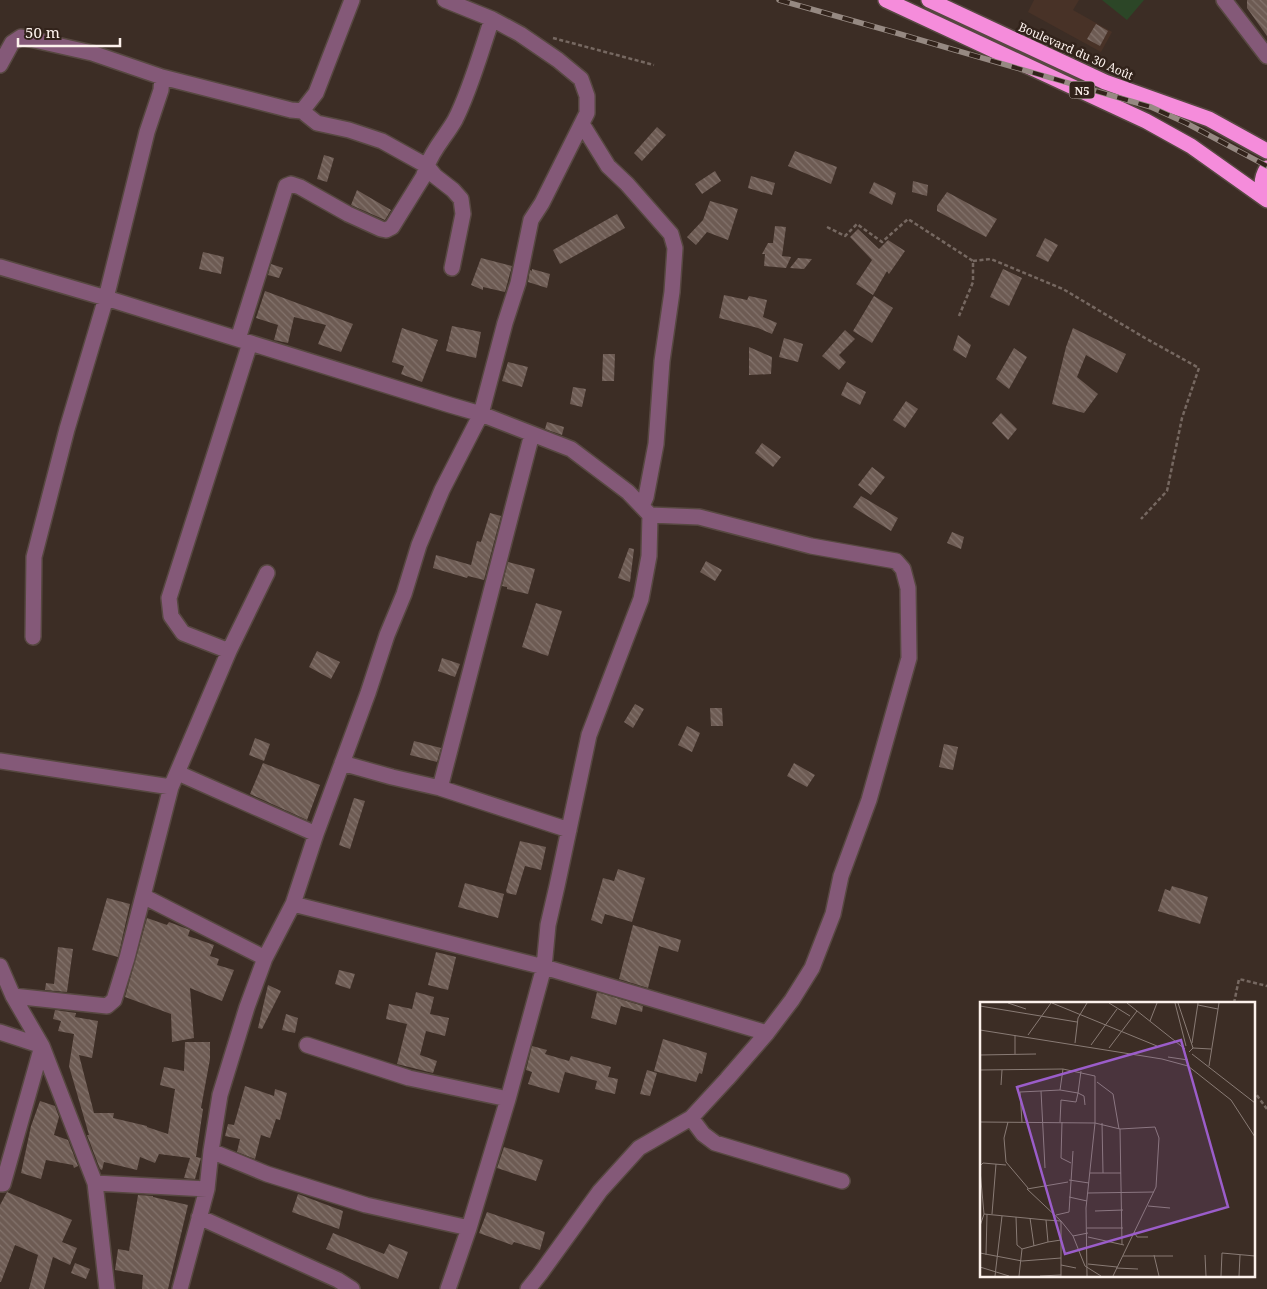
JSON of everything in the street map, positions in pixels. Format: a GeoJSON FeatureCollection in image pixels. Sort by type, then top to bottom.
{"type":"FeatureCollection","features":[{"type":"Feature","properties":{"kind":"highway","name":"N5"},"geometry":{"type":"LineString","coordinates":[[886,0],[1146,121],[1191,146],[1267,199]]}},
{"type":"Feature","properties":{"kind":"highway","name":"Boulevard du 30 Août"},"geometry":{"type":"LineString","coordinates":[[929,0],[1105,82],[1209,119],[1267,151]]}},
{"type":"Feature","properties":{"kind":"highway"},"geometry":{"type":"LineString","coordinates":[[1267,168],[1262,180],[1262,188],[1267,199]]}},
{"type":"Feature","properties":{"kind":"street"},"geometry":{"type":"LineString","coordinates":[[302,111],[316,93],[352,0]]}},
{"type":"Feature","properties":{"kind":"street"},"geometry":{"type":"LineString","coordinates":[[180,1289],[207,1190],[220,1095],[247,1007],[265,958],[293,904],[387,635],[404,594],[419,545],[442,490],[481,414],[505,323],[518,283],[531,220],[542,203],[587,113],[587,96],[581,79],[558,60],[520,34],[492,19],[445,0]]}},
{"type":"Feature","properties":{"kind":"street"},"geometry":{"type":"LineString","coordinates":[[1224,0],[1266,54]]}},
{"type":"Feature","properties":{"kind":"street"},"geometry":{"type":"LineString","coordinates":[[229,651],[183,633],[171,616],[169,598],[244,341],[283,190],[291,184],[300,187],[348,214],[381,229],[386,230],[392,227],[423,177],[430,156],[455,120],[492,19]]}},
{"type":"Feature","properties":{"kind":"street"},"geometry":{"type":"LineString","coordinates":[[0,65],[12,43],[21,37],[92,53],[162,77],[291,110],[302,111],[317,123],[349,130],[382,141],[427,166],[460,199],[463,214],[452,268]]}},
{"type":"Feature","properties":{"kind":"street"},"geometry":{"type":"LineString","coordinates":[[33,637],[34,557],[67,429],[106,298],[147,132],[161,90],[162,77]]}},
{"type":"Feature","properties":{"kind":"street"},"geometry":{"type":"LineString","coordinates":[[448,1289],[469,1228],[508,1098],[544,967],[548,925],[589,735],[641,599],[648,556],[646,496],[656,444],[662,361],[672,292],[675,248],[671,234],[628,184],[608,166],[582,124]]}},
{"type":"Feature","properties":{"kind":"street"},"geometry":{"type":"LineString","coordinates":[[0,267],[481,414],[571,449],[628,492],[646,510],[699,517],[811,546],[896,561],[903,569],[908,588],[909,658],[870,800],[841,876],[833,914],[812,968],[792,1000],[767,1033],[692,1118],[639,1148],[600,1192],[541,1282],[528,1289]]}},
{"type":"Feature","properties":{"kind":"street"},"geometry":{"type":"LineString","coordinates":[[440,788],[532,434]]}},
{"type":"Feature","properties":{"kind":"street"},"geometry":{"type":"LineString","coordinates":[[13,996],[107,1006],[114,1000],[171,787],[229,651],[267,573]]}},
{"type":"Feature","properties":{"kind":"street"},"geometry":{"type":"LineString","coordinates":[[0,761],[171,787]]}},
{"type":"Feature","properties":{"kind":"street"},"geometry":{"type":"LineString","coordinates":[[342,763],[440,788],[569,830]]}},
{"type":"Feature","properties":{"kind":"street"},"geometry":{"type":"LineString","coordinates":[[178,773],[316,834]]}},
{"type":"Feature","properties":{"kind":"street"},"geometry":{"type":"LineString","coordinates":[[143,896],[265,958]]}},
{"type":"Feature","properties":{"kind":"street"},"geometry":{"type":"LineString","coordinates":[[293,904],[544,967],[767,1033]]}},
{"type":"Feature","properties":{"kind":"street"},"geometry":{"type":"LineString","coordinates":[[0,966],[13,996],[42,1046],[95,1183],[107,1289]]}},
{"type":"Feature","properties":{"kind":"street"},"geometry":{"type":"LineString","coordinates":[[0,1032],[42,1046]]}},
{"type":"Feature","properties":{"kind":"street"},"geometry":{"type":"LineString","coordinates":[[1,1187],[42,1046]]}},
{"type":"Feature","properties":{"kind":"street"},"geometry":{"type":"LineString","coordinates":[[307,1046],[409,1078],[508,1098]]}},
{"type":"Feature","properties":{"kind":"street"},"geometry":{"type":"LineString","coordinates":[[692,1118],[702,1134],[716,1143],[842,1181]]}},
{"type":"Feature","properties":{"kind":"street"},"geometry":{"type":"LineString","coordinates":[[211,1152],[267,1174],[366,1205],[469,1228]]}},
{"type":"Feature","properties":{"kind":"street"},"geometry":{"type":"LineString","coordinates":[[95,1183],[207,1190]]}},
{"type":"Feature","properties":{"kind":"street"},"geometry":{"type":"LineString","coordinates":[[199,1218],[338,1280],[352,1289]]}},
{"type":"Feature","properties":{"kind":"path"},"geometry":{"type":"LineString","coordinates":[[545,36],[654,65]]}},
{"type":"Feature","properties":{"kind":"path"},"geometry":{"type":"LineString","coordinates":[[827,227],[845,236],[857,224],[882,242],[908,219],[973,261],[991,259],[1062,289],[1199,368],[1182,418],[1167,491],[1141,520]]}},
{"type":"Feature","properties":{"kind":"path"},"geometry":{"type":"LineString","coordinates":[[958,316],[973,282],[973,261]]}},
{"type":"Feature","properties":{"kind":"path"},"geometry":{"type":"LineString","coordinates":[[1234,1002],[1239,980],[1267,986]]}},
{"type":"Feature","properties":{"kind":"path"},"geometry":{"type":"LineString","coordinates":[[1254,1091],[1267,1109]]}},
{"type":"Feature","properties":{"kind":"shaded area"},"geometry":{"type":"Polygon","coordinates":[[[1034,0],[1079,0],[1073,10],[1112,32],[1101,52],[1028,12],[1034,0]]]}},
{"type":"Feature","properties":{"kind":"green space"},"geometry":{"type":"Polygon","coordinates":[[[1102,0],[1144,0],[1127,20],[1102,0]]]}},
{"type":"Feature","properties":{"kind":"building"},"geometry":{"type":"Polygon","coordinates":[[[1247,0],[1267,0],[1267,36],[1247,8],[1247,0]]]}},
{"type":"Feature","properties":{"kind":"building"},"geometry":{"type":"Polygon","coordinates":[[[1096,24],[1108,31],[1100,46],[1087,39],[1096,24]]]}},
{"type":"Feature","properties":{"kind":"building"},"geometry":{"type":"Polygon","coordinates":[[[657,127],[666,135],[642,161],[634,153],[657,127]]]}},
{"type":"Feature","properties":{"kind":"building"},"geometry":{"type":"Polygon","coordinates":[[[795,151],[837,167],[831,184],[788,166],[795,151]]]}},
{"type":"Feature","properties":{"kind":"building"},"geometry":{"type":"Polygon","coordinates":[[[324,155],[334,158],[327,182],[317,179],[324,155]]]}},
{"type":"Feature","properties":{"kind":"building"},"geometry":{"type":"Polygon","coordinates":[[[715,171],[721,181],[702,194],[695,184],[715,171]]]}},
{"type":"Feature","properties":{"kind":"building"},"geometry":{"type":"Polygon","coordinates":[[[751,176],[775,183],[772,195],[748,188],[751,176]]]}},
{"type":"Feature","properties":{"kind":"building"},"geometry":{"type":"Polygon","coordinates":[[[913,181],[928,185],[927,196],[912,192],[913,181]]]}},
{"type":"Feature","properties":{"kind":"building"},"geometry":{"type":"Polygon","coordinates":[[[874,182],[896,193],[892,205],[869,193],[874,182]]]}},
{"type":"Feature","properties":{"kind":"building"},"geometry":{"type":"Polygon","coordinates":[[[357,190],[391,210],[385,220],[351,205],[357,190]]]}},
{"type":"Feature","properties":{"kind":"building"},"geometry":{"type":"Polygon","coordinates":[[[947,192],[997,219],[986,237],[937,211],[937,206],[947,192]]]}},
{"type":"Feature","properties":{"kind":"building"},"geometry":{"type":"Polygon","coordinates":[[[710,201],[738,209],[728,240],[707,232],[696,245],[687,237],[703,220],[710,201]]]}},
{"type":"Feature","properties":{"kind":"building"},"geometry":{"type":"Polygon","coordinates":[[[617,214],[625,228],[560,264],[553,250],[617,214]]]}},
{"type":"Feature","properties":{"kind":"building"},"geometry":{"type":"Polygon","coordinates":[[[775,226],[786,227],[782,256],[791,257],[786,268],[764,266],[765,254],[762,254],[768,243],[773,243],[775,226]]]}},
{"type":"Feature","properties":{"kind":"building"},"geometry":{"type":"Polygon","coordinates":[[[858,229],[879,249],[888,240],[905,251],[889,274],[887,271],[873,295],[856,284],[872,260],[850,237],[858,229]]]}},
{"type":"Feature","properties":{"kind":"building"},"geometry":{"type":"Polygon","coordinates":[[[1045,238],[1058,245],[1048,262],[1036,256],[1045,238]]]}},
{"type":"Feature","properties":{"kind":"building"},"geometry":{"type":"Polygon","coordinates":[[[203,252],[224,257],[221,274],[199,269],[203,252]]]}},
{"type":"Feature","properties":{"kind":"building"},"geometry":{"type":"Polygon","coordinates":[[[481,258],[512,266],[505,292],[483,287],[483,290],[471,285],[481,258]]]}},
{"type":"Feature","properties":{"kind":"building"},"geometry":{"type":"Polygon","coordinates":[[[798,258],[812,259],[804,269],[790,268],[798,258]]]}},
{"type":"Feature","properties":{"kind":"building"},"geometry":{"type":"Polygon","coordinates":[[[271,264],[283,268],[279,278],[268,275],[271,264]]]}},
{"type":"Feature","properties":{"kind":"building"},"geometry":{"type":"Polygon","coordinates":[[[532,269],[550,274],[547,288],[528,282],[530,270],[532,271],[532,269]]]}},
{"type":"Feature","properties":{"kind":"building"},"geometry":{"type":"Polygon","coordinates":[[[1003,269],[1022,278],[1009,306],[990,297],[1003,269]]]}},
{"type":"Feature","properties":{"kind":"building"},"geometry":{"type":"Polygon","coordinates":[[[265,291],[353,324],[341,352],[318,344],[326,325],[294,317],[288,343],[274,340],[278,325],[256,318],[265,291]]]}},
{"type":"Feature","properties":{"kind":"building"},"geometry":{"type":"Polygon","coordinates":[[[724,295],[747,300],[749,296],[767,300],[763,317],[777,323],[772,334],[758,328],[719,318],[724,295]]]}},
{"type":"Feature","properties":{"kind":"building"},"geometry":{"type":"Polygon","coordinates":[[[874,296],[893,308],[872,343],[853,331],[874,296]]]}},
{"type":"Feature","properties":{"kind":"building"},"geometry":{"type":"Polygon","coordinates":[[[452,326],[481,332],[476,358],[446,351],[452,326]]]}},
{"type":"Feature","properties":{"kind":"building"},"geometry":{"type":"Polygon","coordinates":[[[402,328],[438,340],[422,382],[401,374],[404,366],[392,362],[402,328]]]}},
{"type":"Feature","properties":{"kind":"building"},"geometry":{"type":"Polygon","coordinates":[[[1073,328],[1126,354],[1117,373],[1086,355],[1077,377],[1098,394],[1084,413],[1052,404],[1066,347],[1073,328]]]}},
{"type":"Feature","properties":{"kind":"building"},"geometry":{"type":"Polygon","coordinates":[[[845,330],[855,339],[839,355],[846,362],[839,370],[822,356],[845,330]]]}},
{"type":"Feature","properties":{"kind":"building"},"geometry":{"type":"Polygon","coordinates":[[[958,335],[971,345],[966,358],[953,350],[958,335]]]}},
{"type":"Feature","properties":{"kind":"building"},"geometry":{"type":"Polygon","coordinates":[[[784,338],[803,344],[798,362],[779,357],[784,338]]]}},
{"type":"Feature","properties":{"kind":"building"},"geometry":{"type":"Polygon","coordinates":[[[749,347],[772,357],[771,374],[749,375],[749,347]]]}},
{"type":"Feature","properties":{"kind":"building"},"geometry":{"type":"Polygon","coordinates":[[[1014,348],[1027,357],[1009,389],[996,379],[1014,348]]]}},
{"type":"Feature","properties":{"kind":"building"},"geometry":{"type":"Polygon","coordinates":[[[603,354],[615,354],[614,381],[602,381],[603,354]]]}},
{"type":"Feature","properties":{"kind":"building"},"geometry":{"type":"Polygon","coordinates":[[[508,362],[528,367],[522,387],[502,381],[508,362]]]}},
{"type":"Feature","properties":{"kind":"building"},"geometry":{"type":"Polygon","coordinates":[[[847,382],[866,392],[860,405],[841,395],[847,382]]]}},
{"type":"Feature","properties":{"kind":"building"},"geometry":{"type":"Polygon","coordinates":[[[573,387],[586,389],[582,407],[570,404],[573,387]]]}},
{"type":"Feature","properties":{"kind":"building"},"geometry":{"type":"Polygon","coordinates":[[[906,401],[918,409],[905,428],[893,420],[906,401]]]}},
{"type":"Feature","properties":{"kind":"building"},"geometry":{"type":"Polygon","coordinates":[[[1001,413],[1017,429],[1008,440],[992,423],[1001,413]]]}},
{"type":"Feature","properties":{"kind":"building"},"geometry":{"type":"Polygon","coordinates":[[[547,422],[564,427],[562,435],[545,429],[547,422]]]}},
{"type":"Feature","properties":{"kind":"building"},"geometry":{"type":"Polygon","coordinates":[[[762,443],[781,457],[773,467],[755,453],[762,443]]]}},
{"type":"Feature","properties":{"kind":"building"},"geometry":{"type":"Polygon","coordinates":[[[872,467],[885,477],[871,495],[858,485],[872,467]]]}},
{"type":"Feature","properties":{"kind":"building"},"geometry":{"type":"Polygon","coordinates":[[[861,496],[898,518],[891,531],[853,507],[861,496]]]}},
{"type":"Feature","properties":{"kind":"building"},"geometry":{"type":"Polygon","coordinates":[[[490,513],[501,516],[484,580],[468,576],[467,578],[433,568],[436,555],[471,565],[477,541],[481,542],[490,513]]]}},
{"type":"Feature","properties":{"kind":"building"},"geometry":{"type":"Polygon","coordinates":[[[952,532],[964,537],[961,549],[947,543],[952,532]]]}},
{"type":"Feature","properties":{"kind":"building"},"geometry":{"type":"Polygon","coordinates":[[[629,548],[634,549],[630,582],[618,578],[629,548]]]}},
{"type":"Feature","properties":{"kind":"building"},"geometry":{"type":"Polygon","coordinates":[[[706,561],[722,570],[715,581],[700,572],[706,561]]]}},
{"type":"Feature","properties":{"kind":"building"},"geometry":{"type":"Polygon","coordinates":[[[508,562],[535,569],[528,594],[502,586],[508,562]]]}},
{"type":"Feature","properties":{"kind":"building"},"geometry":{"type":"Polygon","coordinates":[[[536,603],[562,611],[548,656],[522,647],[536,603]]]}},
{"type":"Feature","properties":{"kind":"building"},"geometry":{"type":"Polygon","coordinates":[[[317,651],[340,662],[331,679],[309,667],[317,651]]]}},
{"type":"Feature","properties":{"kind":"building"},"geometry":{"type":"Polygon","coordinates":[[[442,658],[460,664],[455,677],[438,671],[442,658]]]}},
{"type":"Feature","properties":{"kind":"building"},"geometry":{"type":"Polygon","coordinates":[[[635,704],[644,709],[633,728],[624,722],[635,704]]]}},
{"type":"Feature","properties":{"kind":"building"},"geometry":{"type":"Polygon","coordinates":[[[710,708],[722,708],[723,726],[711,726],[710,708]]]}},
{"type":"Feature","properties":{"kind":"building"},"geometry":{"type":"Polygon","coordinates":[[[687,726],[700,733],[692,752],[678,745],[687,726]]]}},
{"type":"Feature","properties":{"kind":"building"},"geometry":{"type":"Polygon","coordinates":[[[255,738],[270,744],[264,761],[249,755],[255,738]]]}},
{"type":"Feature","properties":{"kind":"building"},"geometry":{"type":"Polygon","coordinates":[[[414,741],[441,748],[437,762],[410,755],[414,741]]]}},
{"type":"Feature","properties":{"kind":"building"},"geometry":{"type":"Polygon","coordinates":[[[944,744],[958,747],[953,770],[939,767],[944,744]]]}},
{"type":"Feature","properties":{"kind":"building"},"geometry":{"type":"Polygon","coordinates":[[[263,763],[320,785],[307,820],[250,794],[263,763]]]}},
{"type":"Feature","properties":{"kind":"building"},"geometry":{"type":"Polygon","coordinates":[[[794,763],[815,775],[807,787],[787,776],[794,763]]]}},
{"type":"Feature","properties":{"kind":"building"},"geometry":{"type":"Polygon","coordinates":[[[354,798],[365,801],[350,849],[339,845],[354,798]]]}},
{"type":"Feature","properties":{"kind":"building"},"geometry":{"type":"Polygon","coordinates":[[[520,841],[546,847],[541,870],[525,866],[516,895],[506,891],[520,841]]]}},
{"type":"Feature","properties":{"kind":"building"},"geometry":{"type":"Polygon","coordinates":[[[618,869],[645,878],[632,922],[605,914],[602,924],[591,920],[603,878],[614,881],[618,869]]]}},
{"type":"Feature","properties":{"kind":"building"},"geometry":{"type":"Polygon","coordinates":[[[465,883],[504,894],[498,918],[458,907],[465,883]]]}},
{"type":"Feature","properties":{"kind":"building"},"geometry":{"type":"Polygon","coordinates":[[[1172,886],[1208,897],[1200,924],[1158,911],[1165,889],[1170,891],[1172,886]]]}},
{"type":"Feature","properties":{"kind":"building"},"geometry":{"type":"Polygon","coordinates":[[[107,898],[130,904],[118,957],[92,950],[107,898]]]}},
{"type":"Feature","properties":{"kind":"building"},"geometry":{"type":"Polygon","coordinates":[[[147,918],[167,925],[169,922],[190,930],[188,936],[214,945],[210,956],[219,959],[217,965],[234,970],[222,1001],[190,988],[194,1038],[172,1042],[171,1014],[125,997],[147,918]]]}},
{"type":"Feature","properties":{"kind":"building"},"geometry":{"type":"Polygon","coordinates":[[[633,925],[681,940],[678,952],[659,946],[648,988],[619,979],[633,925]]]}},
{"type":"Feature","properties":{"kind":"building"},"geometry":{"type":"Polygon","coordinates":[[[58,947],[73,949],[67,992],[45,990],[46,983],[54,984],[58,947]]]}},
{"type":"Feature","properties":{"kind":"building"},"geometry":{"type":"Polygon","coordinates":[[[436,952],[456,957],[448,990],[428,985],[436,952]]]}},
{"type":"Feature","properties":{"kind":"building"},"geometry":{"type":"Polygon","coordinates":[[[339,970],[355,974],[350,989],[335,984],[339,970]]]}},
{"type":"Feature","properties":{"kind":"building"},"geometry":{"type":"Polygon","coordinates":[[[268,985],[281,991],[262,1029],[258,1028],[268,985]]]}},
{"type":"Feature","properties":{"kind":"building"},"geometry":{"type":"Polygon","coordinates":[[[416,992],[434,997],[430,1014],[449,1018],[445,1036],[426,1031],[420,1055],[437,1061],[433,1073],[397,1064],[407,1024],[386,1019],[389,1004],[412,1009],[416,992]]]}},
{"type":"Feature","properties":{"kind":"building"},"geometry":{"type":"Polygon","coordinates":[[[597,992],[643,1006],[642,1012],[621,1006],[616,1025],[591,1018],[597,992]]]}},
{"type":"Feature","properties":{"kind":"building"},"geometry":{"type":"Polygon","coordinates":[[[55,1010],[76,1013],[75,1017],[98,1021],[92,1058],[79,1055],[94,1113],[114,1113],[113,1118],[147,1126],[168,1134],[175,1089],[160,1085],[164,1067],[184,1071],[185,1042],[210,1042],[210,1059],[201,1108],[203,1109],[196,1157],[201,1158],[195,1179],[184,1178],[190,1158],[159,1154],[155,1163],[140,1157],[137,1170],[104,1162],[102,1170],[100,1169],[87,1135],[89,1135],[69,1066],[74,1034],[58,1031],[61,1021],[53,1019],[55,1010]]]}},
{"type":"Feature","properties":{"kind":"building"},"geometry":{"type":"Polygon","coordinates":[[[286,1014],[298,1018],[295,1033],[282,1030],[286,1014]]]}},
{"type":"Feature","properties":{"kind":"building"},"geometry":{"type":"Polygon","coordinates":[[[663,1039],[707,1053],[702,1074],[699,1073],[696,1082],[654,1071],[663,1039]]]}},
{"type":"Feature","properties":{"kind":"building"},"geometry":{"type":"Polygon","coordinates":[[[532,1046],[547,1050],[545,1054],[569,1061],[571,1056],[611,1067],[608,1077],[618,1079],[615,1094],[595,1089],[597,1081],[565,1072],[559,1093],[528,1084],[532,1072],[526,1070],[532,1046]]]}},
{"type":"Feature","properties":{"kind":"building"},"geometry":{"type":"Polygon","coordinates":[[[647,1070],[657,1073],[650,1096],[640,1094],[647,1070]]]}},
{"type":"Feature","properties":{"kind":"building"},"geometry":{"type":"Polygon","coordinates":[[[245,1086],[274,1096],[275,1089],[287,1093],[280,1120],[276,1119],[270,1138],[261,1135],[255,1159],[237,1152],[240,1139],[225,1136],[228,1124],[234,1125],[245,1086]]]}},
{"type":"Feature","properties":{"kind":"building"},"geometry":{"type":"Polygon","coordinates":[[[40,1101],[55,1106],[59,1117],[54,1135],[68,1140],[78,1166],[74,1168],[73,1165],[46,1160],[41,1179],[21,1173],[31,1126],[40,1101]]]}},
{"type":"Feature","properties":{"kind":"building"},"geometry":{"type":"Polygon","coordinates":[[[504,1147],[543,1160],[536,1181],[497,1168],[504,1147]]]}},
{"type":"Feature","properties":{"kind":"building"},"geometry":{"type":"Polygon","coordinates":[[[7,1192],[72,1220],[62,1242],[77,1248],[70,1265],[53,1257],[44,1289],[29,1289],[38,1255],[15,1245],[0,1282],[0,1205],[7,1192]]]}},
{"type":"Feature","properties":{"kind":"building"},"geometry":{"type":"Polygon","coordinates":[[[298,1194],[343,1211],[339,1229],[292,1212],[298,1194]]]}},
{"type":"Feature","properties":{"kind":"building"},"geometry":{"type":"Polygon","coordinates":[[[138,1195],[153,1196],[188,1205],[168,1289],[142,1289],[143,1275],[115,1270],[118,1249],[129,1251],[138,1195]]]}},
{"type":"Feature","properties":{"kind":"building"},"geometry":{"type":"Polygon","coordinates":[[[487,1212],[545,1232],[540,1250],[514,1242],[512,1245],[479,1233],[487,1212]]]}},
{"type":"Feature","properties":{"kind":"building"},"geometry":{"type":"Polygon","coordinates":[[[333,1233],[384,1254],[389,1244],[408,1252],[398,1279],[326,1249],[333,1233]]]}},
{"type":"Feature","properties":{"kind":"building"},"geometry":{"type":"Polygon","coordinates":[[[75,1263],[90,1269],[86,1279],[71,1273],[75,1263]]]}},
{"type":"Feature","properties":{"kind":"railway"},"geometry":{"type":"LineString","coordinates":[[779,0],[1151,107],[1186,123],[1267,166]]}}]}
